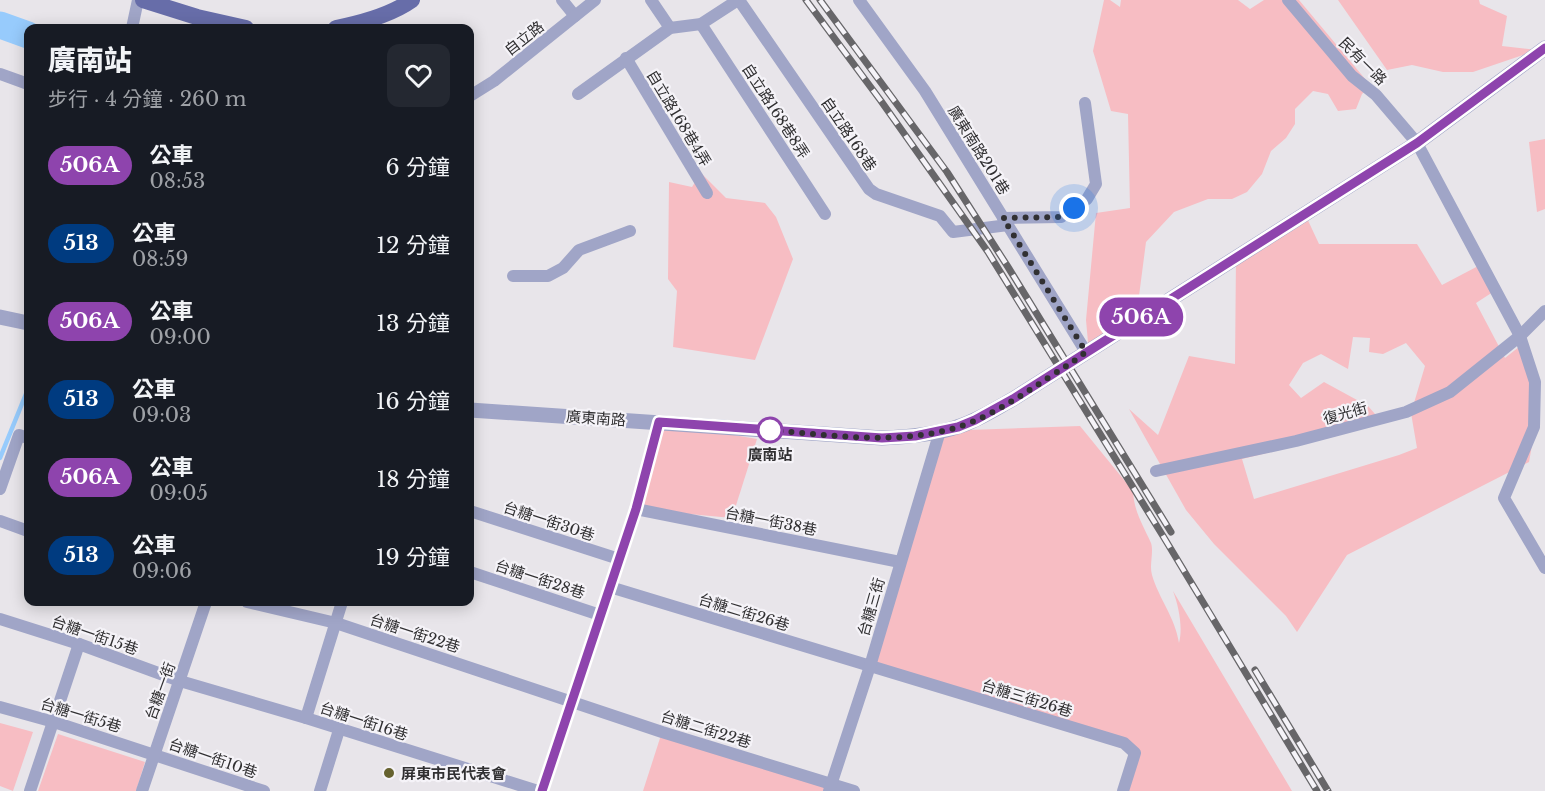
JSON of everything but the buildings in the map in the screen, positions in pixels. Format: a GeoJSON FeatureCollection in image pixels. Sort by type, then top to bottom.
{"type":"FeatureCollection","features":[{"type":"Feature","properties":{"kind":"main road"},"geometry":{"type":"LineString","coordinates":[[143,0],[228,24]]}},
{"type":"Feature","properties":{"kind":"main road"},"geometry":{"type":"LineString","coordinates":[[356,24],[402,7],[412,0]]}},
{"type":"Feature","properties":{"kind":"street"},"geometry":{"type":"LineString","coordinates":[[133,24],[138,0]]}},
{"type":"Feature","properties":{"kind":"street"},"geometry":{"type":"LineString","coordinates":[[562,0],[575,16]]}},
{"type":"Feature","properties":{"kind":"street","name":"自立路"},"geometry":{"type":"LineString","coordinates":[[474,94],[494,81],[595,0]]}},
{"type":"Feature","properties":{"kind":"street"},"geometry":{"type":"LineString","coordinates":[[651,0],[670,28]]}},
{"type":"Feature","properties":{"kind":"street"},"geometry":{"type":"LineString","coordinates":[[578,94],[670,28],[701,24],[739,0]]}},
{"type":"Feature","properties":{"kind":"street","name":"自立路168巷"},"geometry":{"type":"LineString","coordinates":[[739,0],[869,189],[876,194],[940,216],[953,232],[1006,221]]}},
{"type":"Feature","properties":{"kind":"street","name":"廣東南路201巷"},"geometry":{"type":"LineString","coordinates":[[859,0],[925,90],[1086,352]]}},
{"type":"Feature","properties":{"kind":"street","name":"民有一路"},"geometry":{"type":"LineString","coordinates":[[1288,0],[1352,76],[1376,95],[1417,143]]}},
{"type":"Feature","properties":{"kind":"street","name":"自立路168巷8弄"},"geometry":{"type":"LineString","coordinates":[[701,24],[825,214]]}},
{"type":"Feature","properties":{"kind":"street","name":"廣東南路"},"geometry":{"type":"LineString","coordinates":[[474,410],[882,438],[915,436],[958,427],[994,410],[1417,143],[1545,48]]}},
{"type":"Feature","properties":{"kind":"street","name":"自立路168巷4弄"},"geometry":{"type":"LineString","coordinates":[[626,58],[708,193]]}},
{"type":"Feature","properties":{"kind":"street"},"geometry":{"type":"LineString","coordinates":[[0,74],[24,83]]}},
{"type":"Feature","properties":{"kind":"street"},"geometry":{"type":"LineString","coordinates":[[1006,221],[1061,217],[1087,199],[1096,184],[1085,103]]}},
{"type":"Feature","properties":{"kind":"street"},"geometry":{"type":"LineString","coordinates":[[1417,143],[1520,336],[1535,382],[1534,427],[1504,498],[1545,568]]}},
{"type":"Feature","properties":{"kind":"street"},"geometry":{"type":"LineString","coordinates":[[513,276],[548,276],[562,268],[579,250],[630,231]]}},
{"type":"Feature","properties":{"kind":"street","name":"復光街"},"geometry":{"type":"LineString","coordinates":[[1156,471],[1296,441],[1407,412],[1450,392],[1520,336],[1545,311]]}},
{"type":"Feature","properties":{"kind":"street"},"geometry":{"type":"LineString","coordinates":[[0,317],[24,322]]}},
{"type":"Feature","properties":{"kind":"street"},"geometry":{"type":"LineString","coordinates":[[540,791],[636,509],[659,422]]}},
{"type":"Feature","properties":{"kind":"street","name":"台糖三街"},"geometry":{"type":"LineString","coordinates":[[831,788],[940,431]]}},
{"type":"Feature","properties":{"kind":"street"},"geometry":{"type":"LineString","coordinates":[[0,489],[24,437]]}},
{"type":"Feature","properties":{"kind":"street","name":"台糖一街38巷"},"geometry":{"type":"LineString","coordinates":[[636,509],[900,562]]}},
{"type":"Feature","properties":{"kind":"street","name":"台糖一街30巷"},"geometry":{"type":"LineString","coordinates":[[474,512],[619,558]]}},
{"type":"Feature","properties":{"kind":"street"},"geometry":{"type":"LineString","coordinates":[[0,521],[24,530]]}},
{"type":"Feature","properties":{"kind":"street","name":"台糖一街28巷"},"geometry":{"type":"LineString","coordinates":[[474,573],[600,615]]}},
{"type":"Feature","properties":{"kind":"street","name":"台糖二街26巷"},"geometry":{"type":"LineString","coordinates":[[610,587],[870,666]]}},
{"type":"Feature","properties":{"kind":"street","name":"台糖一街"},"geometry":{"type":"LineString","coordinates":[[142,791],[205,606]]}},
{"type":"Feature","properties":{"kind":"street","name":"台糖一街22巷"},"geometry":{"type":"LineString","coordinates":[[264,606],[336,623],[572,701]]}},
{"type":"Feature","properties":{"kind":"street"},"geometry":{"type":"LineString","coordinates":[[306,718],[341,606]]}},
{"type":"Feature","properties":{"kind":"street","name":"台糖一街15巷"},"geometry":{"type":"LineString","coordinates":[[0,619],[79,644],[180,681]]}},
{"type":"Feature","properties":{"kind":"street"},"geometry":{"type":"LineString","coordinates":[[30,791],[79,644]]}},
{"type":"Feature","properties":{"kind":"street","name":"台糖三街26巷"},"geometry":{"type":"LineString","coordinates":[[870,666],[1124,742],[1135,753],[1123,791]]}},
{"type":"Feature","properties":{"kind":"street","name":"台糖一街16巷"},"geometry":{"type":"LineString","coordinates":[[180,681],[540,791]]}},
{"type":"Feature","properties":{"kind":"street","name":"台糖二街22巷"},"geometry":{"type":"LineString","coordinates":[[572,701],[831,788],[854,791]]}},
{"type":"Feature","properties":{"kind":"street","name":"台糖一街5巷"},"geometry":{"type":"LineString","coordinates":[[0,707],[153,754]]}},
{"type":"Feature","properties":{"kind":"street"},"geometry":{"type":"LineString","coordinates":[[320,791],[339,730]]}},
{"type":"Feature","properties":{"kind":"street","name":"台糖一街10巷"},"geometry":{"type":"LineString","coordinates":[[153,754],[264,791]]}},
{"type":"Feature","properties":{"kind":"shaded area"},"geometry":{"type":"Polygon","coordinates":[[[1104,0],[1110,0],[1120,7],[1121,0],[1238,0],[1250,9],[1264,0],[1299,0],[1371,86],[1362,94],[1356,109],[1338,111],[1328,94],[1313,91],[1295,109],[1295,124],[1286,138],[1271,151],[1262,174],[1247,192],[1232,199],[1208,199],[1174,212],[1146,242],[1139,296],[1086,352],[1088,342],[1086,320],[1096,213],[1130,208],[1128,114],[1111,111],[1093,51],[1104,0]]]}},
{"type":"Feature","properties":{"kind":"shaded area"},"geometry":{"type":"Polygon","coordinates":[[[1338,0],[1479,0],[1480,4],[1507,16],[1502,46],[1538,50],[1473,72],[1443,72],[1412,65],[1387,70],[1338,0]]]}},
{"type":"Feature","properties":{"kind":"shaded area"},"geometry":{"type":"Polygon","coordinates":[[[1545,139],[1545,209],[1537,212],[1529,142],[1545,139]]]}},
{"type":"Feature","properties":{"kind":"shaded area"},"geometry":{"type":"Polygon","coordinates":[[[701,173],[726,198],[765,203],[776,217],[793,259],[755,360],[673,347],[677,291],[668,279],[669,182],[692,187],[701,173]]]}},
{"type":"Feature","properties":{"kind":"shaded area"},"geometry":{"type":"Polygon","coordinates":[[[1305,214],[1319,244],[1417,244],[1442,285],[1482,264],[1496,290],[1476,303],[1505,358],[1524,343],[1530,373],[1534,417],[1529,462],[1347,555],[1297,632],[1286,616],[1214,544],[1186,510],[1129,409],[1158,435],[1189,356],[1235,364],[1236,257],[1305,214]],[[1353,337],[1348,369],[1321,354],[1303,363],[1289,385],[1301,398],[1324,382],[1368,406],[1382,422],[1242,459],[1254,499],[1417,448],[1411,413],[1425,366],[1406,343],[1383,354],[1369,352],[1370,338],[1353,337]]]}},
{"type":"Feature","properties":{"kind":"shaded area"},"geometry":{"type":"Polygon","coordinates":[[[659,422],[757,439],[732,518],[636,509],[659,422]]]}},
{"type":"Feature","properties":{"kind":"shaded area"},"geometry":{"type":"Polygon","coordinates":[[[1080,426],[1133,491],[1137,512],[1151,543],[1152,575],[1174,625],[1179,643],[1180,617],[1173,591],[1292,791],[1123,791],[1135,754],[1124,743],[870,666],[940,431],[1080,426]]]}},
{"type":"Feature","properties":{"kind":"shaded area"},"geometry":{"type":"Polygon","coordinates":[[[0,723],[33,732],[13,791],[0,786],[0,723]]]}},
{"type":"Feature","properties":{"kind":"shaded area"},"geometry":{"type":"Polygon","coordinates":[[[662,732],[832,784],[829,791],[643,791],[662,732]]]}},
{"type":"Feature","properties":{"kind":"shaded area"},"geometry":{"type":"Polygon","coordinates":[[[58,734],[145,762],[136,791],[38,791],[58,734]]]}},
{"type":"Feature","properties":{"kind":"waterway"},"geometry":{"type":"LineString","coordinates":[[0,25],[24,34]]}},
{"type":"Feature","properties":{"kind":"waterway"},"geometry":{"type":"LineString","coordinates":[[0,458],[24,399]]}},
{"type":"Feature","properties":{"kind":"railway"},"geometry":{"type":"LineString","coordinates":[[806,0],[988,252],[1317,791]]}},
{"type":"Feature","properties":{"kind":"railway"},"geometry":{"type":"LineString","coordinates":[[820,0],[947,172],[1171,532]]}},
{"type":"Feature","properties":{"kind":"railway"},"geometry":{"type":"LineString","coordinates":[[1255,670],[1328,791]]}},
{"type":"Feature","properties":{"kind":"bus line","name":"506A"},"geometry":{"type":"LineString","coordinates":[[542,791],[636,509],[659,422],[882,438],[915,436],[958,427],[975,420],[1068,365],[1164,301],[1417,143],[1545,48]]}},
{"type":"Feature","properties":{"kind":"place","name":"廣南站"},"geometry":{"type":"Point","coordinates":[770,430]}},
{"type":"Feature","properties":{"kind":"place","name":"屏東市民代表會"},"geometry":{"type":"Point","coordinates":[389,773]}},
{"type":"Feature","properties":{"kind":"route"},"geometry":{"type":"LineString","coordinates":[[770,430],[882,438],[915,436],[958,427],[1013,399],[1074,361],[1086,352],[1003,218],[1061,217],[1074,208]]}}]}
